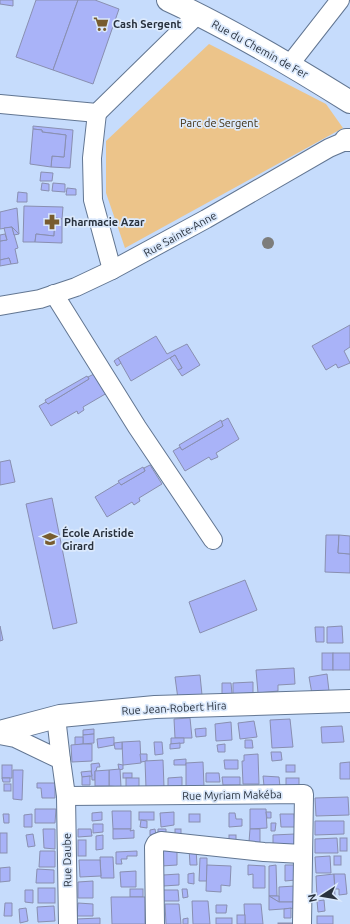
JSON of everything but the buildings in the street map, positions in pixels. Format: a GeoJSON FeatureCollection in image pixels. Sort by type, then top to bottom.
{"type":"FeatureCollection","features":[{"type":"Feature","properties":{"kind":"street","name":"Rue du Chemin de Fer"},"geometry":{"type":"LineString","coordinates":[[168,0],[198,14],[290,64],[346,99]]}},
{"type":"Feature","properties":{"kind":"street"},"geometry":{"type":"LineString","coordinates":[[290,64],[340,0]]}},
{"type":"Feature","properties":{"kind":"street"},"geometry":{"type":"LineString","coordinates":[[112,270],[93,200],[92,158],[97,113],[198,14]]}},
{"type":"Feature","properties":{"kind":"street"},"geometry":{"type":"LineString","coordinates":[[0,104],[97,113]]}},
{"type":"Feature","properties":{"kind":"street","name":"Rue Sainte-Anne"},"geometry":{"type":"LineString","coordinates":[[0,306],[40,299],[112,270],[187,230],[330,148],[349,139]]}},
{"type":"Feature","properties":{"kind":"street"},"geometry":{"type":"LineString","coordinates":[[54,294],[137,427],[213,540]]}},
{"type":"Feature","properties":{"kind":"street","name":"Rue Jean-Robert Hira"},"geometry":{"type":"LineString","coordinates":[[0,733],[56,717],[155,707],[350,702]]}},
{"type":"Feature","properties":{"kind":"street"},"geometry":{"type":"LineString","coordinates":[[56,717],[66,796]]}},
{"type":"Feature","properties":{"kind":"street"},"geometry":{"type":"LineString","coordinates":[[0,733],[15,738],[61,760]]}},
{"type":"Feature","properties":{"kind":"street","name":"Rue Myriam Makéba"},"geometry":{"type":"LineString","coordinates":[[66,796],[304,794],[302,924]]}},
{"type":"Feature","properties":{"kind":"street","name":"Rue Daube"},"geometry":{"type":"LineString","coordinates":[[66,796],[68,924]]}},
{"type":"Feature","properties":{"kind":"street"},"geometry":{"type":"LineString","coordinates":[[155,924],[154,847],[156,843],[161,841],[264,852],[303,854]]}},
{"type":"Feature","properties":{"kind":"green space","name":"Parc de Sergent"},"geometry":{"type":"Polygon","coordinates":[[[209,44],[326,104],[343,128],[125,248],[106,193],[106,141],[209,44]]]}},
{"type":"Feature","properties":{"kind":"place","name":"Cash Sergent"},"geometry":{"type":"Point","coordinates":[101,24]}},
{"type":"Feature","properties":{"kind":"place","name":"Pharmacie Azar"},"geometry":{"type":"Point","coordinates":[52,222]}},
{"type":"Feature","properties":{"kind":"place","name":"École Aristide Girard"},"geometry":{"type":"Point","coordinates":[50,539]}}]}
